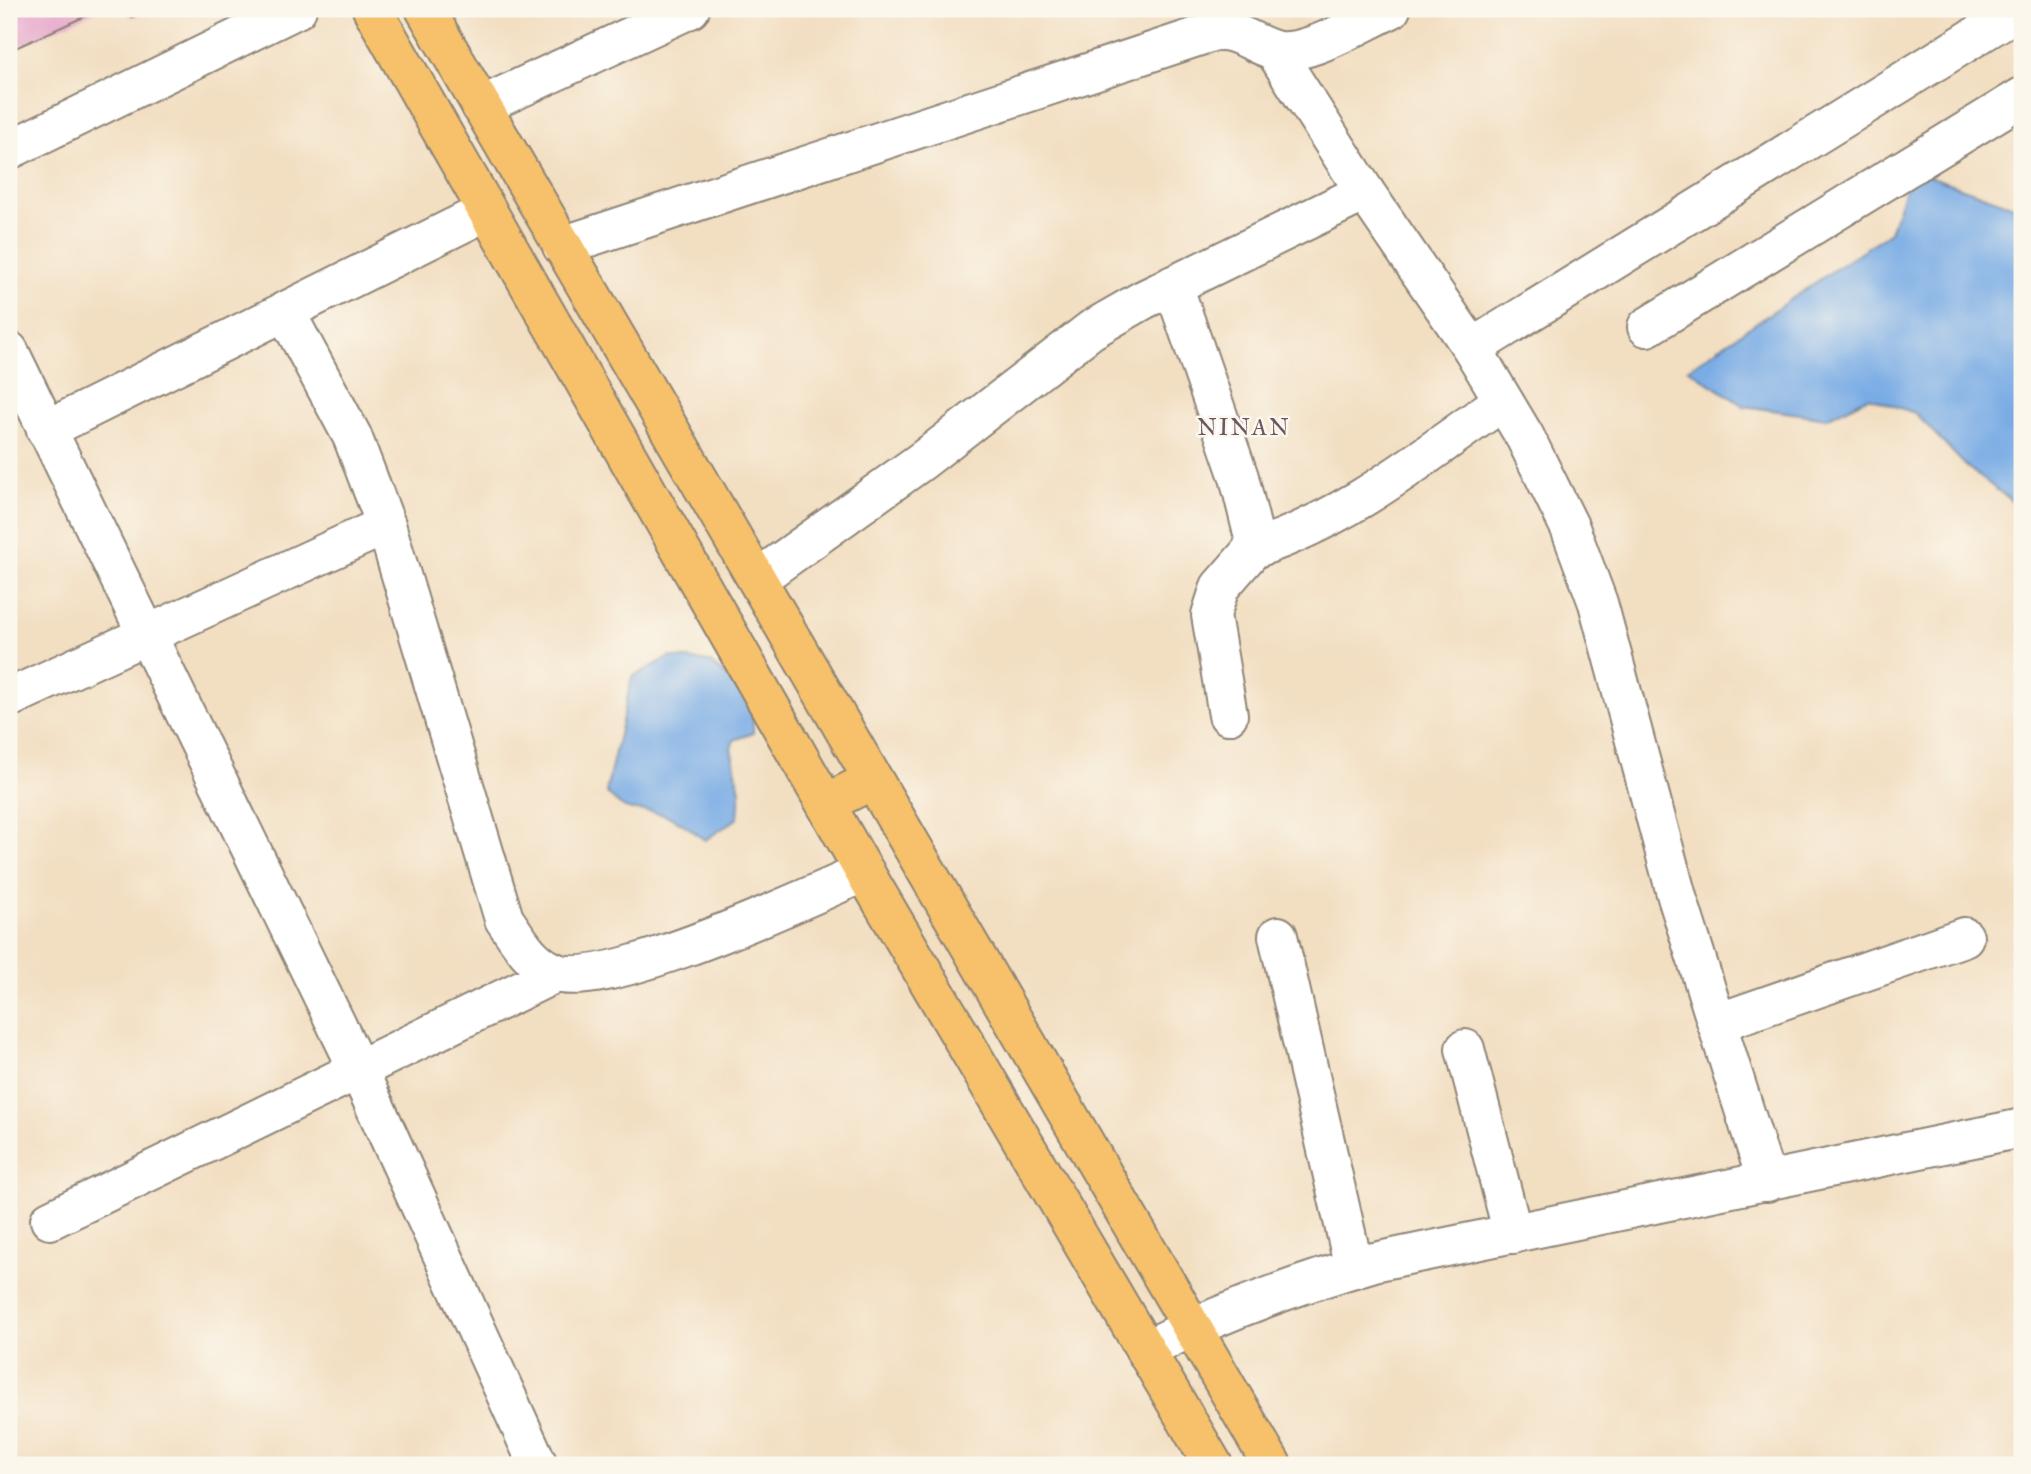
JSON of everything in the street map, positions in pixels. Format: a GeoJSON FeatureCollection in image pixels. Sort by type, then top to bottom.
{"type":"FeatureCollection","features":[{"type":"Feature","properties":{"kind":"main road"},"geometry":{"type":"LineString","coordinates":[[372,9],[865,872],[1213,1465]]}},
{"type":"Feature","properties":{"kind":"main road"},"geometry":{"type":"LineString","coordinates":[[425,9],[1272,1465]]}},
{"type":"Feature","properties":{"kind":"main road"},"geometry":{"type":"LineString","coordinates":[[826,803],[873,780]]}},
{"type":"Feature","properties":{"kind":"street"},"geometry":{"type":"LineString","coordinates":[[9,150],[297,9]]}},
{"type":"Feature","properties":{"kind":"street"},"geometry":{"type":"LineString","coordinates":[[481,106],[690,9]]}},
{"type":"Feature","properties":{"kind":"street"},"geometry":{"type":"LineString","coordinates":[[562,246],[1212,32],[1223,30],[1253,33],[1293,51],[1311,46],[1391,9]]}},
{"type":"Feature","properties":{"kind":"street"},"geometry":{"type":"LineString","coordinates":[[1472,348],[2020,9]]}},
{"type":"Feature","properties":{"kind":"street"},"geometry":{"type":"LineString","coordinates":[[1253,33],[1472,348],[1525,437],[1570,528],[1598,603],[1677,897],[1768,1182]]}},
{"type":"Feature","properties":{"kind":"street"},"geometry":{"type":"LineString","coordinates":[[1647,327],[2022,97]]}},
{"type":"Feature","properties":{"kind":"street"},"geometry":{"type":"LineString","coordinates":[[758,579],[923,460],[1091,330],[1173,285],[1365,192]]}},
{"type":"Feature","properties":{"kind":"street"},"geometry":{"type":"LineString","coordinates":[[47,430],[487,211]]}},
{"type":"Feature","properties":{"kind":"street"},"geometry":{"type":"LineString","coordinates":[[1173,285],[1239,477],[1254,538],[1253,549]]}},
{"type":"Feature","properties":{"kind":"street"},"geometry":{"type":"LineString","coordinates":[[285,311],[352,436],[386,525],[505,919],[531,957],[556,973],[575,975],[634,965],[682,949],[865,872]]}},
{"type":"Feature","properties":{"kind":"street"},"geometry":{"type":"LineString","coordinates":[[9,351],[358,1069],[538,1465]]}},
{"type":"Feature","properties":{"kind":"street"},"geometry":{"type":"LineString","coordinates":[[1228,715],[1215,653],[1211,615],[1220,587],[1253,549],[1294,536],[1342,513],[1503,401]]}},
{"type":"Feature","properties":{"kind":"street"},"geometry":{"type":"LineString","coordinates":[[9,698],[386,525]]}},
{"type":"Feature","properties":{"kind":"street"},"geometry":{"type":"LineString","coordinates":[[1278,936],[1354,1268]]}},
{"type":"Feature","properties":{"kind":"street"},"geometry":{"type":"LineString","coordinates":[[1717,1023],[1964,937]]}},
{"type":"Feature","properties":{"kind":"street"},"geometry":{"type":"LineString","coordinates":[[50,1220],[556,973]]}},
{"type":"Feature","properties":{"kind":"street"},"geometry":{"type":"LineString","coordinates":[[1465,1049],[1514,1234]]}},
{"type":"Feature","properties":{"kind":"street"},"geometry":{"type":"LineString","coordinates":[[1145,1350],[1191,1327],[1308,1281],[1354,1268],[2022,1128]]}},
{"type":"Feature","properties":{"kind":"water"},"geometry":{"type":"Polygon","coordinates":[[[1912,170],[2022,209],[2022,509],[1966,466],[1915,413],[1868,397],[1827,418],[1744,406],[1688,369],[1890,232],[1912,170]]]}},
{"type":"Feature","properties":{"kind":"water"},"geometry":{"type":"Polygon","coordinates":[[[670,657],[709,662],[731,680],[753,714],[753,733],[734,740],[731,748],[740,791],[738,818],[705,840],[673,818],[621,806],[606,792],[632,677],[670,657]]]}},
{"type":"Feature","properties":{"kind":"building"},"geometry":{"type":"Polygon","coordinates":[[[9,9],[101,9],[9,51],[9,9]]]}},
{"type":"Feature","properties":{"kind":"building"},"geometry":{"type":"Polygon","coordinates":[[[122,9],[152,9],[132,17],[122,9]]]}},
{"type":"Feature","properties":{"kind":"district","name":"NINAN"},"geometry":{"type":"Point","coordinates":[1244,427]}}]}
